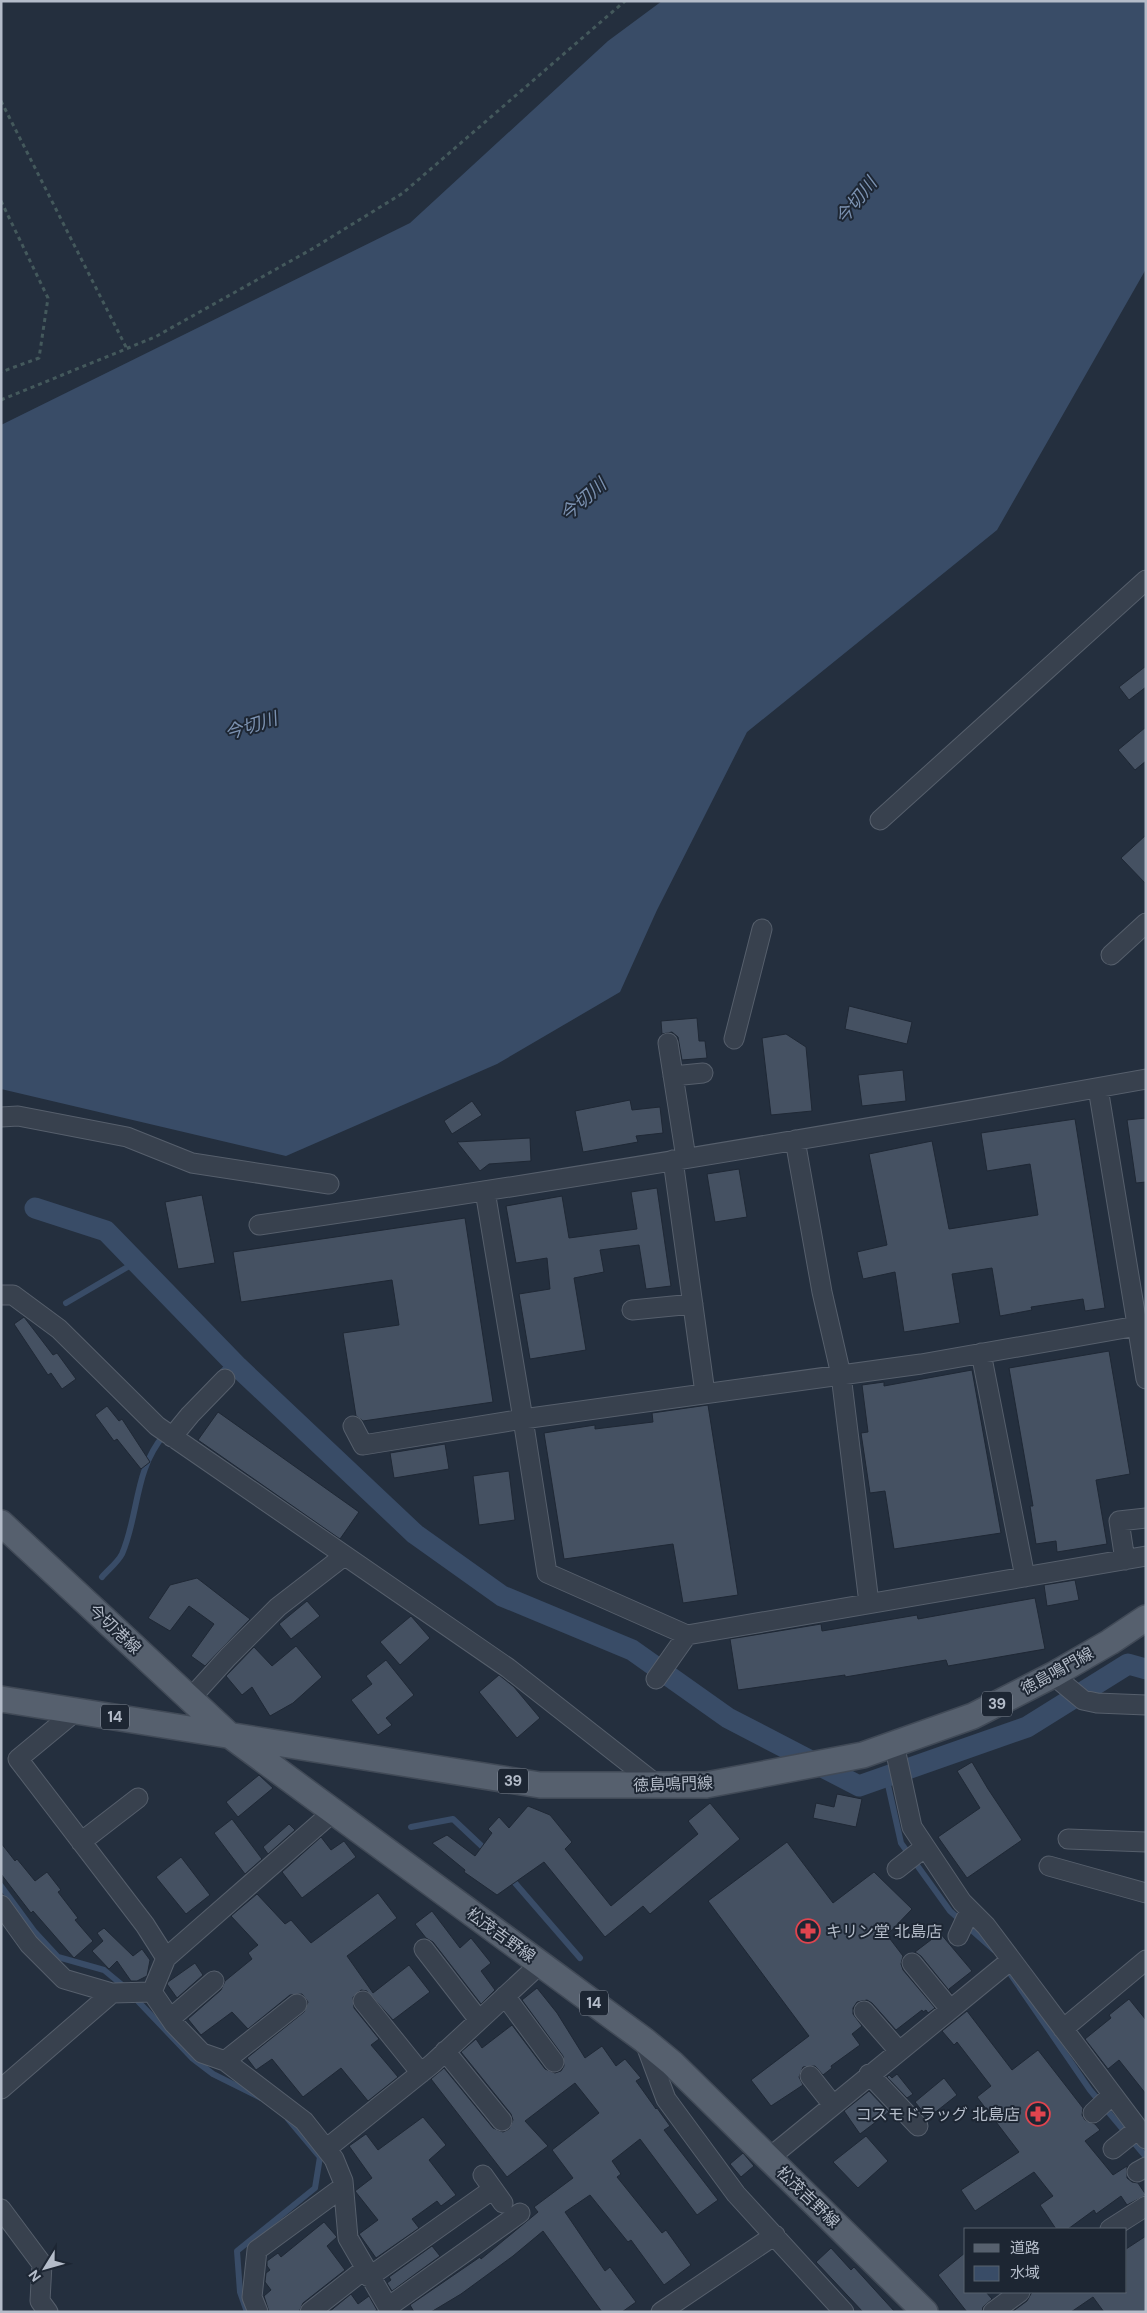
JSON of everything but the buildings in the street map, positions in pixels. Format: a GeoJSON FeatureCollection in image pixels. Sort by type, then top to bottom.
{"type":"FeatureCollection","features":[{"type":"Feature","properties":{"kind":"main road","name":"今切港線"},"geometry":{"type":"LineString","coordinates":[[1,1523],[228,1734]]}},
{"type":"Feature","properties":{"kind":"main road","name":"徳島鳴門線"},"geometry":{"type":"LineString","coordinates":[[228,1734],[540,1785],[706,1785],[863,1755],[973,1716],[1053,1675],[1110,1642],[1146,1618]]}},
{"type":"Feature","properties":{"kind":"main road","name":"松茂吉野線"},"geometry":{"type":"LineString","coordinates":[[1,1699],[228,1734],[644,2040],[672,2064],[925,2312]]}},
{"type":"Feature","properties":{"kind":"street"},"geometry":{"type":"LineString","coordinates":[[880,820],[1146,580]]}},
{"type":"Feature","properties":{"kind":"street"},"geometry":{"type":"LineString","coordinates":[[1111,955],[1146,923]]}},
{"type":"Feature","properties":{"kind":"street"},"geometry":{"type":"LineString","coordinates":[[734,1039],[762,929]]}},
{"type":"Feature","properties":{"kind":"street"},"geometry":{"type":"LineString","coordinates":[[668,1044],[673,1076],[693,1304],[705,1393]]}},
{"type":"Feature","properties":{"kind":"street"},"geometry":{"type":"LineString","coordinates":[[673,1076],[703,1073]]}},
{"type":"Feature","properties":{"kind":"street"},"geometry":{"type":"LineString","coordinates":[[260,1225],[485,1192],[1146,1079]]}},
{"type":"Feature","properties":{"kind":"street"},"geometry":{"type":"LineString","coordinates":[[1098,1088],[1146,1379]]}},
{"type":"Feature","properties":{"kind":"street"},"geometry":{"type":"LineString","coordinates":[[1,1117],[18,1116],[127,1137],[192,1163],[329,1184]]}},
{"type":"Feature","properties":{"kind":"street"},"geometry":{"type":"LineString","coordinates":[[795,1140],[822,1292],[841,1375],[869,1604]]}},
{"type":"Feature","properties":{"kind":"street"},"geometry":{"type":"LineString","coordinates":[[485,1192],[547,1573],[687,1634],[1146,1556]]}},
{"type":"Feature","properties":{"kind":"street"},"geometry":{"type":"LineString","coordinates":[[1,1295],[13,1295],[59,1329],[157,1426],[508,1668],[657,1785]]}},
{"type":"Feature","properties":{"kind":"street"},"geometry":{"type":"LineString","coordinates":[[632,1310],[693,1304]]}},
{"type":"Feature","properties":{"kind":"street"},"geometry":{"type":"LineString","coordinates":[[352,1426],[363,1445],[523,1419],[841,1375],[1137,1326]]}},
{"type":"Feature","properties":{"kind":"street"},"geometry":{"type":"LineString","coordinates":[[981,1353],[1025,1577]]}},
{"type":"Feature","properties":{"kind":"street"},"geometry":{"type":"LineString","coordinates":[[172,1437],[190,1415],[225,1379]]}},
{"type":"Feature","properties":{"kind":"street"},"geometry":{"type":"LineString","coordinates":[[1125,1560],[1120,1521],[1146,1518]]}},
{"type":"Feature","properties":{"kind":"street"},"geometry":{"type":"LineString","coordinates":[[190,1698],[278,1607],[344,1556]]}},
{"type":"Feature","properties":{"kind":"street"},"geometry":{"type":"LineString","coordinates":[[656,1679],[687,1634]]}},
{"type":"Feature","properties":{"kind":"street"},"geometry":{"type":"LineString","coordinates":[[1053,1675],[1083,1700],[1097,1703],[1146,1705]]}},
{"type":"Feature","properties":{"kind":"street"},"geometry":{"type":"LineString","coordinates":[[76,1710],[18,1760],[144,1925],[166,1958]]}},
{"type":"Feature","properties":{"kind":"street"},"geometry":{"type":"LineString","coordinates":[[894,1744],[912,1827],[962,1902],[986,1926],[1142,2134],[1113,2149]]}},
{"type":"Feature","properties":{"kind":"street"},"geometry":{"type":"LineString","coordinates":[[81,1842],[138,1798]]}},
{"type":"Feature","properties":{"kind":"street"},"geometry":{"type":"LineString","coordinates":[[152,1992],[166,1958],[334,1811]]}},
{"type":"Feature","properties":{"kind":"street"},"geometry":{"type":"LineString","coordinates":[[1068,1839],[1146,1842]]}},
{"type":"Feature","properties":{"kind":"street"},"geometry":{"type":"LineString","coordinates":[[897,1869],[925,1847]]}},
{"type":"Feature","properties":{"kind":"street"},"geometry":{"type":"LineString","coordinates":[[1049,1866],[1146,1893]]}},
{"type":"Feature","properties":{"kind":"street"},"geometry":{"type":"LineString","coordinates":[[1,1905],[29,1944],[64,1978],[112,1993],[152,1992]]}},
{"type":"Feature","properties":{"kind":"street"},"geometry":{"type":"LineString","coordinates":[[958,1936],[970,1910]]}},
{"type":"Feature","properties":{"kind":"street"},"geometry":{"type":"LineString","coordinates":[[424,1949],[479,2020]]}},
{"type":"Feature","properties":{"kind":"street"},"geometry":{"type":"LineString","coordinates":[[769,2158],[869,2074],[1012,1960]]}},
{"type":"Feature","properties":{"kind":"street"},"geometry":{"type":"LineString","coordinates":[[1063,2029],[1146,1960]]}},
{"type":"Feature","properties":{"kind":"street"},"geometry":{"type":"LineString","coordinates":[[912,1963],[950,2009]]}},
{"type":"Feature","properties":{"kind":"street"},"geometry":{"type":"LineString","coordinates":[[326,2149],[421,2073],[540,1964]]}},
{"type":"Feature","properties":{"kind":"street"},"geometry":{"type":"LineString","coordinates":[[171,2018],[214,1981]]}},
{"type":"Feature","properties":{"kind":"street"},"geometry":{"type":"LineString","coordinates":[[152,1992],[174,2024],[202,2053],[225,2061],[304,2120],[334,2159],[343,2187],[348,2238],[390,2310],[520,2213]]}},
{"type":"Feature","properties":{"kind":"street"},"geometry":{"type":"LineString","coordinates":[[1,2089],[112,1993]]}},
{"type":"Feature","properties":{"kind":"street"},"geometry":{"type":"LineString","coordinates":[[505,1996],[554,2062]]}},
{"type":"Feature","properties":{"kind":"street"},"geometry":{"type":"LineString","coordinates":[[363,2001],[421,2073]]}},
{"type":"Feature","properties":{"kind":"street"},"geometry":{"type":"LineString","coordinates":[[225,2061],[297,2004]]}},
{"type":"Feature","properties":{"kind":"street"},"geometry":{"type":"LineString","coordinates":[[864,2011],[899,2051]]}},
{"type":"Feature","properties":{"kind":"street"},"geometry":{"type":"LineString","coordinates":[[644,2040],[666,2099],[736,2194],[844,2312]]}},
{"type":"Feature","properties":{"kind":"street"},"geometry":{"type":"LineString","coordinates":[[446,2051],[502,2121]]}},
{"type":"Feature","properties":{"kind":"street"},"geometry":{"type":"LineString","coordinates":[[869,2074],[918,2126]]}},
{"type":"Feature","properties":{"kind":"street"},"geometry":{"type":"LineString","coordinates":[[810,2076],[833,2105]]}},
{"type":"Feature","properties":{"kind":"street"},"geometry":{"type":"LineString","coordinates":[[1093,2113],[1112,2095]]}},
{"type":"Feature","properties":{"kind":"street"},"geometry":{"type":"LineString","coordinates":[[258,2312],[252,2297],[257,2250],[343,2187]]}},
{"type":"Feature","properties":{"kind":"street"},"geometry":{"type":"LineString","coordinates":[[310,2312],[493,2189]]}},
{"type":"Feature","properties":{"kind":"street"},"geometry":{"type":"LineString","coordinates":[[1112,2228],[1146,2206]]}},
{"type":"Feature","properties":{"kind":"street"},"geometry":{"type":"LineString","coordinates":[[1,2209],[42,2264],[40,2301],[48,2312]]}},
{"type":"Feature","properties":{"kind":"street"},"geometry":{"type":"LineString","coordinates":[[661,2312],[775,2235]]}},
{"type":"Feature","properties":{"kind":"street"},"geometry":{"type":"LineString","coordinates":[[993,2312],[1019,2293]]}},
{"type":"Feature","properties":{"kind":"path"},"geometry":{"type":"LineString","coordinates":[[1,400],[155,337],[238,292],[403,193],[626,1]]}},
{"type":"Feature","properties":{"kind":"path"},"geometry":{"type":"LineString","coordinates":[[1,101],[127,349]]}},
{"type":"Feature","properties":{"kind":"path"},"geometry":{"type":"LineString","coordinates":[[1,201],[48,298],[39,358],[1,372]]}},
{"type":"Feature","properties":{"kind":"water","name":"今切川"},"geometry":{"type":"Polygon","coordinates":[[[662,1],[1146,1],[1146,269],[997,530],[747,732],[657,910],[620,992],[497,1064],[286,1156],[1,1089],[1,425],[410,223],[608,41],[662,1]]]}},
{"type":"Feature","properties":{"kind":"waterway"},"geometry":{"type":"LineString","coordinates":[[35,1208],[106,1231],[238,1367],[415,1534],[502,1596],[632,1650],[728,1718],[859,1786],[1027,1727],[1128,1664],[1146,1669]]}},
{"type":"Feature","properties":{"kind":"waterway"},"geometry":{"type":"LineString","coordinates":[[66,1303],[136,1262]]}},
{"type":"Feature","properties":{"kind":"waterway"},"geometry":{"type":"LineString","coordinates":[[218,1376],[233,1361]]}},
{"type":"Feature","properties":{"kind":"waterway"},"geometry":{"type":"LineString","coordinates":[[102,1577],[122,1554],[132,1524],[138,1493],[147,1463],[164,1435]]}},
{"type":"Feature","properties":{"kind":"waterway"},"geometry":{"type":"LineString","coordinates":[[886,1776],[901,1843],[950,1911],[994,1950]]}},
{"type":"Feature","properties":{"kind":"waterway"},"geometry":{"type":"LineString","coordinates":[[411,1827],[453,1819],[488,1852]]}},
{"type":"Feature","properties":{"kind":"waterway"},"geometry":{"type":"LineString","coordinates":[[509,1876],[580,1958]]}},
{"type":"Feature","properties":{"kind":"waterway"},"geometry":{"type":"LineString","coordinates":[[1,1886],[34,1931],[58,1957],[104,1970],[127,1989]]}},
{"type":"Feature","properties":{"kind":"waterway"},"geometry":{"type":"LineString","coordinates":[[1007,1969],[1090,2090],[1146,2157]]}},
{"type":"Feature","properties":{"kind":"waterway"},"geometry":{"type":"LineString","coordinates":[[133,1996],[192,2058],[213,2074],[261,2098]]}},
{"type":"Feature","properties":{"kind":"waterway"},"geometry":{"type":"LineString","coordinates":[[247,2312],[240,2292],[237,2251],[315,2188],[320,2157],[288,2119]]}},
{"type":"Feature","properties":{"kind":"place","name":"キリン堂 北島店"},"geometry":{"type":"Point","coordinates":[808,1931]}},
{"type":"Feature","properties":{"kind":"place","name":"コスモドラッグ 北島店"},"geometry":{"type":"Point","coordinates":[1038,2114]}}]}
